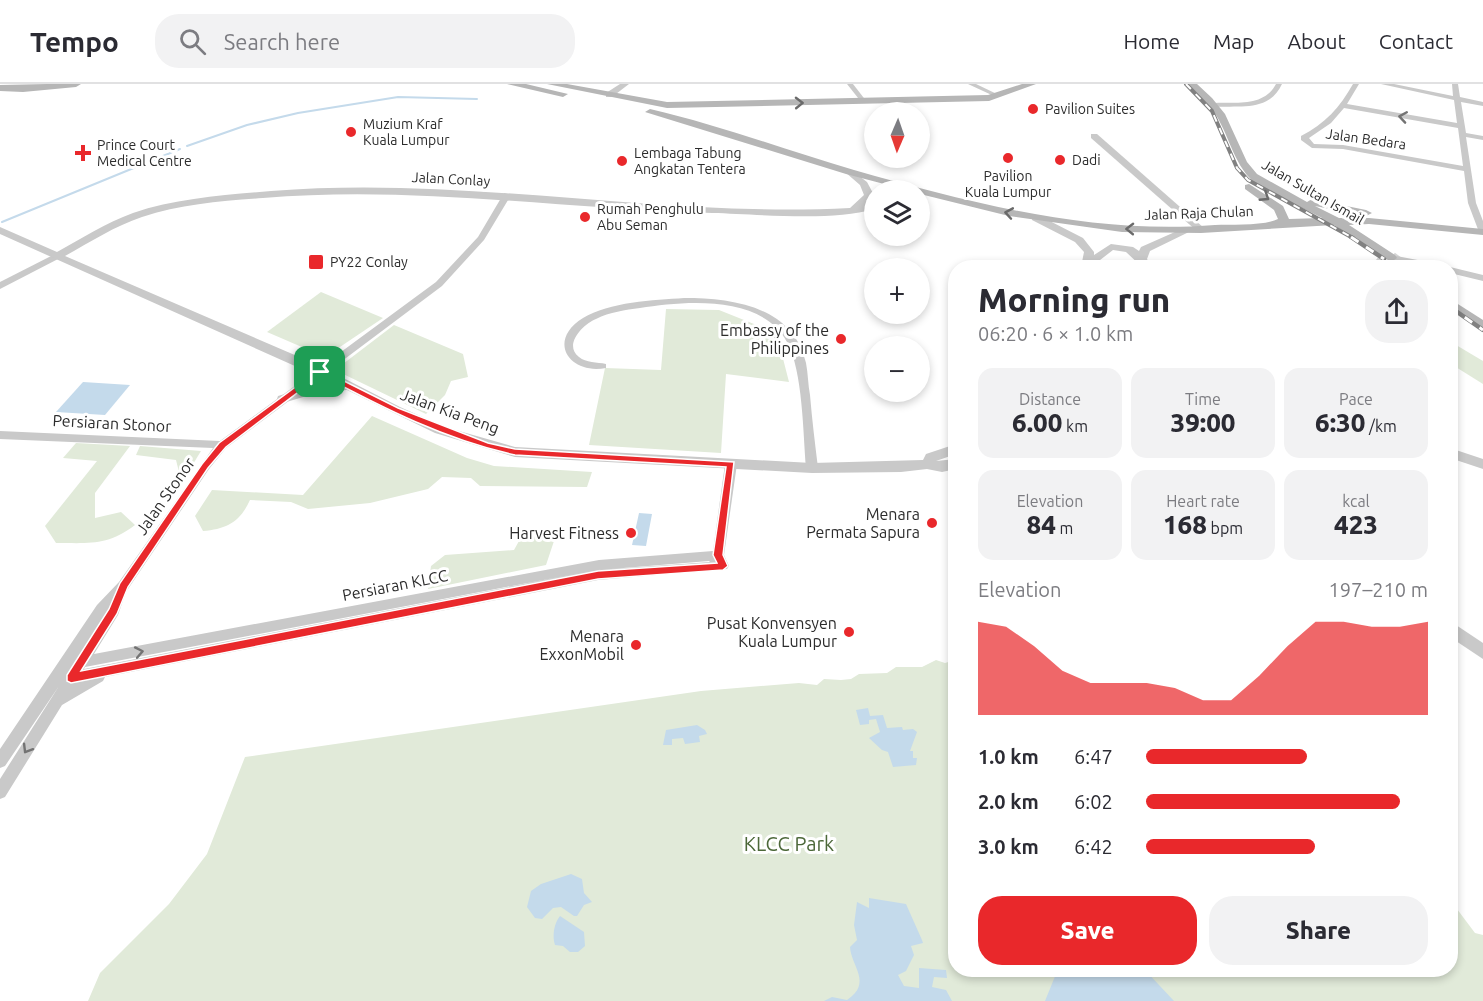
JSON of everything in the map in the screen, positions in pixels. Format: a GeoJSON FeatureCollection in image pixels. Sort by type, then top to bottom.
{"type":"FeatureCollection","features":[{"type":"Feature","properties":{"kind":"main road"},"geometry":{"type":"LineString","coordinates":[[6,84],[42,86]]}},
{"type":"Feature","properties":{"kind":"main road"},"geometry":{"type":"LineString","coordinates":[[0,88],[76,84]]}},
{"type":"Feature","properties":{"kind":"main road"},"geometry":{"type":"LineString","coordinates":[[512,84],[728,125],[887,180]]}},
{"type":"Feature","properties":{"kind":"main road"},"geometry":{"type":"LineString","coordinates":[[552,84],[667,105],[864,102],[998,96],[1031,84]]}},
{"type":"Feature","properties":{"kind":"main road","name":"Jalan Sultan Ismail"},"geometry":{"type":"LineString","coordinates":[[1184,84],[1208,111],[1229,162],[1237,173],[1251,188],[1279,208],[1284,220],[1277,224]]}},
{"type":"Feature","properties":{"kind":"main road","name":"Jalan Sultan Ismail"},"geometry":{"type":"LineString","coordinates":[[1191,84],[1214,105],[1223,118],[1239,160],[1251,175],[1261,183],[1336,221],[1386,258]]}},
{"type":"Feature","properties":{"kind":"main road"},"geometry":{"type":"LineString","coordinates":[[0,93],[42,86]]}},
{"type":"Feature","properties":{"kind":"main road"},"geometry":{"type":"LineString","coordinates":[[609,95],[607,100],[617,105]]}},
{"type":"Feature","properties":{"kind":"main road"},"geometry":{"type":"LineString","coordinates":[[728,125],[716,117],[723,108],[742,104]]}},
{"type":"Feature","properties":{"kind":"main road","name":"Jalan Raja Chulan"},"geometry":{"type":"LineString","coordinates":[[667,115],[881,180]]}},
{"type":"Feature","properties":{"kind":"main road","name":"Jalan Raja Chulan"},"geometry":{"type":"LineString","coordinates":[[1261,183],[1304,200],[1344,210],[1482,228]]}},
{"type":"Feature","properties":{"kind":"main road","name":"Jalan Raja Chulan"},"geometry":{"type":"LineString","coordinates":[[930,194],[1036,218],[1122,229],[1194,230],[1336,221],[1396,223],[1443,228],[1482,228]]}},
{"type":"Feature","properties":{"kind":"main road","name":"Jalan Sultan Ismail"},"geometry":{"type":"LineString","coordinates":[[1312,222],[1354,245],[1386,258]]}},
{"type":"Feature","properties":{"kind":"main road"},"geometry":{"type":"LineString","coordinates":[[1386,258],[1385,237],[1392,230],[1407,227],[1443,228]]}},
{"type":"Feature","properties":{"kind":"main road"},"geometry":{"type":"LineString","coordinates":[[1458,309],[1483,326]]}},
{"type":"Feature","properties":{"kind":"main road"},"geometry":{"type":"LineString","coordinates":[[1458,321],[1483,338]]}},
{"type":"Feature","properties":{"kind":"street"},"geometry":{"type":"LineString","coordinates":[[609,95],[625,84]]}},
{"type":"Feature","properties":{"kind":"street"},"geometry":{"type":"LineString","coordinates":[[850,84],[864,102]]}},
{"type":"Feature","properties":{"kind":"street"},"geometry":{"type":"LineString","coordinates":[[971,84],[998,96]]}},
{"type":"Feature","properties":{"kind":"street","name":"Jalan Bedara"},"geometry":{"type":"LineString","coordinates":[[1356,84],[1345,106],[1329,123],[1304,138],[1312,146],[1343,147],[1467,169]]}},
{"type":"Feature","properties":{"kind":"street"},"geometry":{"type":"LineString","coordinates":[[1384,84],[1483,104]]}},
{"type":"Feature","properties":{"kind":"street"},"geometry":{"type":"LineString","coordinates":[[1455,84],[1467,169],[1482,228]]}},
{"type":"Feature","properties":{"kind":"street"},"geometry":{"type":"LineString","coordinates":[[1214,105],[1263,102],[1270,98],[1278,86],[1269,85]]}},
{"type":"Feature","properties":{"kind":"street"},"geometry":{"type":"LineString","coordinates":[[1345,106],[1461,130],[1483,138]]}},
{"type":"Feature","properties":{"kind":"street"},"geometry":{"type":"LineString","coordinates":[[1095,136],[1194,230],[1148,246],[1143,252],[1144,260]]}},
{"type":"Feature","properties":{"kind":"street"},"geometry":{"type":"LineString","coordinates":[[850,172],[864,184],[870,195],[855,209]]}},
{"type":"Feature","properties":{"kind":"street","name":"Jalan Conlay"},"geometry":{"type":"LineString","coordinates":[[57,256],[124,221],[146,213],[260,193],[344,189],[507,195],[672,210],[864,208]]}},
{"type":"Feature","properties":{"kind":"street","name":"Jalan Stonor"},"geometry":{"type":"LineString","coordinates":[[64,665],[102,609],[123,586],[205,466],[222,445],[439,284],[481,238],[507,195]]}},
{"type":"Feature","properties":{"kind":"street"},"geometry":{"type":"LineString","coordinates":[[1036,218],[1083,244],[1089,252],[1087,260]]}},
{"type":"Feature","properties":{"kind":"street","name":"Jalan Kia Peng"},"geometry":{"type":"LineString","coordinates":[[0,231],[320,372],[440,430],[486,446],[515,452],[812,468],[890,468],[927,465],[931,458],[948,452]]}},
{"type":"Feature","properties":{"kind":"street"},"geometry":{"type":"LineString","coordinates":[[1094,260],[1111,247],[1129,249],[1142,260]]}},
{"type":"Feature","properties":{"kind":"street"},"geometry":{"type":"LineString","coordinates":[[0,286],[57,256]]}},
{"type":"Feature","properties":{"kind":"street"},"geometry":{"type":"LineString","coordinates":[[1386,258],[1398,260]]}},
{"type":"Feature","properties":{"kind":"street"},"geometry":{"type":"LineString","coordinates":[[1458,272],[1483,278]]}},
{"type":"Feature","properties":{"kind":"street"},"geometry":{"type":"LineString","coordinates":[[602,366],[577,361],[571,355],[568,346],[570,336],[577,328],[599,314],[652,303],[691,299],[721,301],[750,308],[780,324],[797,347],[801,362],[812,468]]}},
{"type":"Feature","properties":{"kind":"street"},"geometry":{"type":"LineString","coordinates":[[283,399],[319,388],[348,386]]}},
{"type":"Feature","properties":{"kind":"street","name":"Persiaran Stonor"},"geometry":{"type":"LineString","coordinates":[[0,435],[222,445]]}},
{"type":"Feature","properties":{"kind":"street"},"geometry":{"type":"LineString","coordinates":[[1458,456],[1483,464]]}},
{"type":"Feature","properties":{"kind":"street","name":"Persiaran KLCC"},"geometry":{"type":"LineString","coordinates":[[417,604],[598,575],[711,567],[718,555],[731,464]]}},
{"type":"Feature","properties":{"kind":"street"},"geometry":{"type":"LineString","coordinates":[[927,465],[948,466]]}},
{"type":"Feature","properties":{"kind":"street","name":"Persiaran KLCC"},"geometry":{"type":"LineString","coordinates":[[53,681],[268,633],[599,565],[718,555]]}},
{"type":"Feature","properties":{"kind":"street","name":"Jalan Stonor"},"geometry":{"type":"LineString","coordinates":[[81,662],[114,611],[123,586]]}},
{"type":"Feature","properties":{"kind":"street","name":"Persiaran KLCC"},"geometry":{"type":"LineString","coordinates":[[64,665],[268,633]]}},
{"type":"Feature","properties":{"kind":"street"},"geometry":{"type":"LineString","coordinates":[[1458,634],[1483,652]]}},
{"type":"Feature","properties":{"kind":"street","name":"Persiaran KLCC"},"geometry":{"type":"LineString","coordinates":[[0,792],[81,662]]}},
{"type":"Feature","properties":{"kind":"street"},"geometry":{"type":"LineString","coordinates":[[0,761],[64,665]]}},
{"type":"Feature","properties":{"kind":"street","name":"Persiaran KLCC"},"geometry":{"type":"LineString","coordinates":[[54,705],[83,685],[123,667]]}},
{"type":"Feature","properties":{"kind":"green space"},"geometry":{"type":"Polygon","coordinates":[[[321,292],[383,318],[325,357],[267,332],[321,292]]]}},
{"type":"Feature","properties":{"kind":"green space"},"geometry":{"type":"Polygon","coordinates":[[[666,309],[719,310],[764,328],[779,343],[789,382],[726,374],[721,453],[589,445],[605,368],[661,370],[666,309]]]}},
{"type":"Feature","properties":{"kind":"green space"},"geometry":{"type":"Polygon","coordinates":[[[394,325],[463,354],[468,377],[451,381],[445,395],[426,414],[339,372],[339,367],[394,325]]]}},
{"type":"Feature","properties":{"kind":"green space"},"geometry":{"type":"Polygon","coordinates":[[[1458,346],[1483,361],[1483,384],[1458,368],[1458,346]]]}},
{"type":"Feature","properties":{"kind":"green space"},"geometry":{"type":"Polygon","coordinates":[[[372,416],[467,458],[494,466],[592,472],[587,487],[480,486],[471,478],[442,477],[428,489],[370,503],[308,509],[291,502],[250,500],[242,514],[232,523],[203,531],[195,516],[212,490],[303,495],[372,416]]]}},
{"type":"Feature","properties":{"kind":"green space"},"geometry":{"type":"Polygon","coordinates":[[[76,443],[130,446],[95,493],[95,518],[121,512],[135,525],[116,537],[89,543],[56,543],[45,526],[97,461],[63,458],[76,443]]]}},
{"type":"Feature","properties":{"kind":"green space"},"geometry":{"type":"Polygon","coordinates":[[[140,446],[201,451],[190,469],[179,472],[176,460],[136,455],[140,446]]]}},
{"type":"Feature","properties":{"kind":"green space"},"geometry":{"type":"Polygon","coordinates":[[[524,532],[556,535],[546,565],[428,589],[431,566],[445,555],[514,550],[524,532]]]}},
{"type":"Feature","properties":{"kind":"green space","name":"KLCC Park"},"geometry":{"type":"Polygon","coordinates":[[[936,660],[948,662],[948,977],[1458,977],[1458,910],[1475,933],[1483,935],[1483,1001],[88,1001],[100,973],[169,904],[207,854],[245,757],[701,691],[799,683],[817,685],[824,679],[851,679],[859,674],[887,673],[896,667],[922,667],[936,660]]]}},
{"type":"Feature","properties":{"kind":"water"},"geometry":{"type":"Polygon","coordinates":[[[83,382],[130,385],[105,415],[56,412],[83,382]]]}},
{"type":"Feature","properties":{"kind":"water"},"geometry":{"type":"Polygon","coordinates":[[[639,513],[652,514],[646,546],[632,545],[639,513]]]}},
{"type":"Feature","properties":{"kind":"water"},"geometry":{"type":"Polygon","coordinates":[[[868,708],[870,716],[883,715],[887,728],[902,727],[903,730],[913,729],[917,732],[910,751],[913,751],[913,758],[917,758],[916,765],[893,767],[888,752],[882,750],[869,738],[880,732],[876,719],[869,720],[869,724],[860,725],[856,710],[868,708]]]}},
{"type":"Feature","properties":{"kind":"water"},"geometry":{"type":"Polygon","coordinates":[[[697,725],[707,734],[699,736],[700,742],[685,744],[683,738],[672,739],[672,745],[663,745],[666,730],[697,725]]]}},
{"type":"Feature","properties":{"kind":"water"},"geometry":{"type":"Polygon","coordinates":[[[571,874],[582,879],[584,893],[592,902],[584,905],[577,916],[561,907],[553,908],[542,919],[535,918],[527,907],[531,891],[541,884],[571,874]]]}},
{"type":"Feature","properties":{"kind":"water"},"geometry":{"type":"Polygon","coordinates":[[[869,898],[906,904],[922,940],[923,943],[911,946],[914,955],[906,971],[898,975],[904,986],[919,988],[919,968],[946,970],[947,978],[934,977],[932,987],[946,990],[952,1001],[824,1001],[832,997],[847,1000],[855,994],[859,987],[859,974],[850,947],[857,940],[854,925],[857,902],[869,908],[869,898]]]}},
{"type":"Feature","properties":{"kind":"water"},"geometry":{"type":"Polygon","coordinates":[[[560,916],[584,932],[585,946],[578,952],[570,952],[563,946],[555,945],[554,930],[560,916]]]}},
{"type":"Feature","properties":{"kind":"water"},"geometry":{"type":"Polygon","coordinates":[[[1055,977],[1152,977],[1174,1001],[1045,1001],[1055,977]]]}},
{"type":"Feature","properties":{"kind":"waterway"},"geometry":{"type":"LineString","coordinates":[[187,146],[247,125],[298,113],[398,97],[477,99]]}},
{"type":"Feature","properties":{"kind":"waterway"},"geometry":{"type":"LineString","coordinates":[[2,222],[180,149]]}},
{"type":"Feature","properties":{"kind":"railway"},"geometry":{"type":"LineString","coordinates":[[1186,84],[1212,111],[1237,168],[1248,180],[1353,238]]}},
{"type":"Feature","properties":{"kind":"railway"},"geometry":{"type":"LineString","coordinates":[[1351,237],[1384,259]]}},
{"type":"Feature","properties":{"kind":"railway"},"geometry":{"type":"LineString","coordinates":[[1458,313],[1483,330]]}},
{"type":"Feature","properties":{"kind":"place","name":"Pavilion Suites"},"geometry":{"type":"Point","coordinates":[1033,109]}},
{"type":"Feature","properties":{"kind":"place","name":"Muzium Kraf Kuala Lumpur"},"geometry":{"type":"Point","coordinates":[351,132]}},
{"type":"Feature","properties":{"kind":"place","name":"Prince Court Medical Centre"},"geometry":{"type":"Point","coordinates":[83,153]}},
{"type":"Feature","properties":{"kind":"place","name":"Pavilion Kuala Lumpur"},"geometry":{"type":"Point","coordinates":[1008,158]}},
{"type":"Feature","properties":{"kind":"place","name":"Dadi"},"geometry":{"type":"Point","coordinates":[1060,160]}},
{"type":"Feature","properties":{"kind":"place","name":"Lembaga Tabung Angkatan Tentera"},"geometry":{"type":"Point","coordinates":[622,161]}},
{"type":"Feature","properties":{"kind":"place","name":"Rumah Penghulu Abu Seman"},"geometry":{"type":"Point","coordinates":[585,217]}},
{"type":"Feature","properties":{"kind":"place","name":"PY22 Conlay"},"geometry":{"type":"Point","coordinates":[316,262]}},
{"type":"Feature","properties":{"kind":"place","name":"Embassy of the Philippines"},"geometry":{"type":"Point","coordinates":[841,339]}},
{"type":"Feature","properties":{"kind":"place","name":"Menara Permata Sapura"},"geometry":{"type":"Point","coordinates":[932,523]}},
{"type":"Feature","properties":{"kind":"place","name":"Harvest Fitness"},"geometry":{"type":"Point","coordinates":[631,533]}},
{"type":"Feature","properties":{"kind":"place","name":"Pusat Konvensyen Kuala Lumpur"},"geometry":{"type":"Point","coordinates":[849,632]}},
{"type":"Feature","properties":{"kind":"place","name":"Menara ExxonMobil"},"geometry":{"type":"Point","coordinates":[636,645]}},
{"type":"Feature","properties":{"kind":"route"},"geometry":{"type":"LineString","coordinates":[[320,372],[395,410],[440,430],[486,446],[515,452],[731,464],[718,555],[723,566],[598,575],[71,678],[114,611],[123,586],[205,466],[222,445],[320,372]]}}]}
